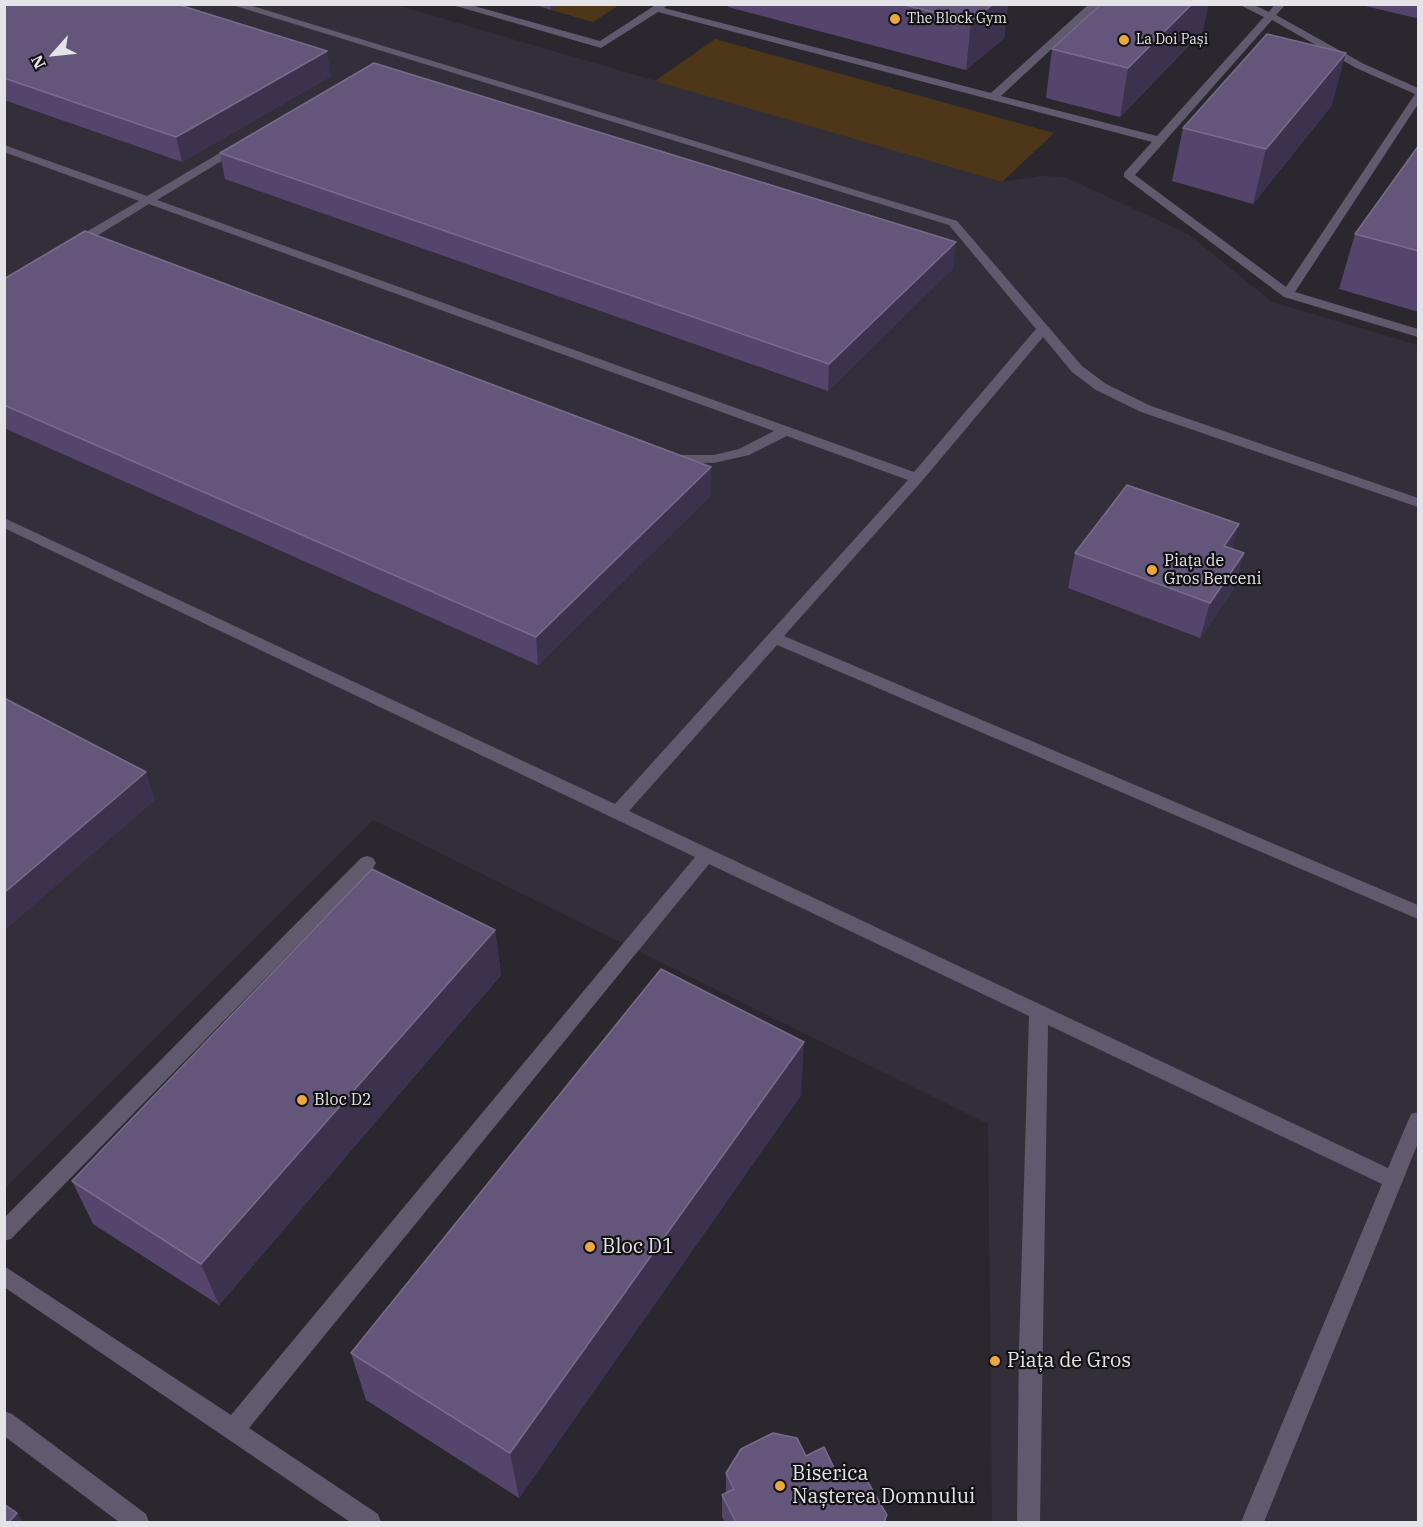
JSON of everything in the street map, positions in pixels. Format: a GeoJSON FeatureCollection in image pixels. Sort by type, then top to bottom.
{"type":"FeatureCollection","features":[{"type":"Feature","properties":{"kind":"street"},"geometry":{"type":"LineString","coordinates":[[234,4],[388,56],[953,224],[1077,369],[1101,387],[1146,409],[1419,503]]}},
{"type":"Feature","properties":{"kind":"street"},"geometry":{"type":"LineString","coordinates":[[454,4],[601,45],[661,7],[1158,140]]}},
{"type":"Feature","properties":{"kind":"street"},"geometry":{"type":"LineString","coordinates":[[993,97],[1095,4]]}},
{"type":"Feature","properties":{"kind":"street"},"geometry":{"type":"LineString","coordinates":[[1243,4],[1271,16],[1360,66],[1419,92]]}},
{"type":"Feature","properties":{"kind":"street"},"geometry":{"type":"LineString","coordinates":[[1281,4],[1128,175],[1288,294],[1419,333]]}},
{"type":"Feature","properties":{"kind":"street"},"geometry":{"type":"LineString","coordinates":[[1288,294],[1419,97]]}},
{"type":"Feature","properties":{"kind":"street"},"geometry":{"type":"LineString","coordinates":[[64,250],[251,139]]}},
{"type":"Feature","properties":{"kind":"street"},"geometry":{"type":"LineString","coordinates":[[4,148],[917,478]]}},
{"type":"Feature","properties":{"kind":"street"},"geometry":{"type":"LineString","coordinates":[[84,238],[106,246]]}},
{"type":"Feature","properties":{"kind":"street"},"geometry":{"type":"LineString","coordinates":[[618,812],[917,478],[1043,330]]}},
{"type":"Feature","properties":{"kind":"street"},"geometry":{"type":"LineString","coordinates":[[658,455],[669,459],[714,459],[744,452],[785,431]]}},
{"type":"Feature","properties":{"kind":"street"},"geometry":{"type":"LineString","coordinates":[[4,522],[1393,1180]]}},
{"type":"Feature","properties":{"kind":"street"},"geometry":{"type":"LineString","coordinates":[[773,637],[1419,912]]}},
{"type":"Feature","properties":{"kind":"street"},"geometry":{"type":"LineString","coordinates":[[234,1429],[707,854]]}},
{"type":"Feature","properties":{"kind":"street"},"geometry":{"type":"LineString","coordinates":[[4,1232],[367,862]]}},
{"type":"Feature","properties":{"kind":"street"},"geometry":{"type":"LineString","coordinates":[[1028,1522],[1039,1011]]}},
{"type":"Feature","properties":{"kind":"street"},"geometry":{"type":"LineString","coordinates":[[1253,1522],[1419,1120]]}},
{"type":"Feature","properties":{"kind":"street"},"geometry":{"type":"LineString","coordinates":[[4,1275],[370,1522]]}},
{"type":"Feature","properties":{"kind":"street"},"geometry":{"type":"LineString","coordinates":[[4,1422],[138,1522]]}},
{"type":"Feature","properties":{"kind":"shaded area","name":"Piața de Gros Berceni"},"geometry":{"type":"Polygon","coordinates":[[[5,5],[396,5],[1002,182],[1040,176],[1065,177],[1188,234],[1272,302],[1418,345],[1418,1522],[992,1522],[988,1124],[373,820],[5,1188],[5,5]]]}},
{"type":"Feature","properties":{"kind":"shaded area"},"geometry":{"type":"Polygon","coordinates":[[[559,5],[619,5],[593,22],[551,10],[559,5]]]}},
{"type":"Feature","properties":{"kind":"shaded area"},"geometry":{"type":"Polygon","coordinates":[[[715,39],[1054,133],[1002,182],[655,81],[715,39]]]}},
{"type":"Feature","properties":{"kind":"building"},"geometry":{"type":"Polygon","coordinates":[[[4,4],[176,4],[327,51],[176,137],[4,78],[4,4]]]}},
{"type":"Feature","properties":{"kind":"building"},"geometry":{"type":"Polygon","coordinates":[[[901,4],[993,4],[971,22],[901,4]]]}},
{"type":"Feature","properties":{"kind":"building"},"geometry":{"type":"Polygon","coordinates":[[[1101,4],[1192,4],[1128,68],[1052,49],[1101,4]]]}},
{"type":"Feature","properties":{"kind":"building"},"geometry":{"type":"Polygon","coordinates":[[[1267,34],[1346,53],[1266,149],[1183,128],[1267,34]]]}},
{"type":"Feature","properties":{"kind":"building"},"geometry":{"type":"Polygon","coordinates":[[[374,63],[956,242],[829,364],[220,153],[374,63]]]}},
{"type":"Feature","properties":{"kind":"building"},"geometry":{"type":"Polygon","coordinates":[[[1419,145],[1419,251],[1355,234],[1419,145]]]}},
{"type":"Feature","properties":{"kind":"building"},"geometry":{"type":"Polygon","coordinates":[[[85,231],[711,467],[536,637],[4,405],[4,279],[85,231]]]}},
{"type":"Feature","properties":{"kind":"building"},"geometry":{"type":"Polygon","coordinates":[[[1127,485],[1239,524],[1224,546],[1244,553],[1210,603],[1075,553],[1127,485]]]}},
{"type":"Feature","properties":{"kind":"building"},"geometry":{"type":"Polygon","coordinates":[[[4,698],[146,772],[4,893],[4,698]]]}},
{"type":"Feature","properties":{"kind":"building","name":"Bloc D2"},"geometry":{"type":"Polygon","coordinates":[[[372,869],[495,930],[201,1264],[72,1181],[372,869]]]}},
{"type":"Feature","properties":{"kind":"building","name":"Bloc D1"},"geometry":{"type":"Polygon","coordinates":[[[661,969],[804,1042],[510,1453],[351,1353],[661,969]]]}},
{"type":"Feature","properties":{"kind":"building","name":"Biserica Nașterea Domnului"},"geometry":{"type":"Polygon","coordinates":[[[773,1433],[797,1438],[806,1456],[824,1447],[836,1472],[868,1482],[887,1515],[884,1522],[736,1522],[722,1495],[734,1489],[726,1473],[741,1449],[773,1433]]]}},
{"type":"Feature","properties":{"kind":"building"},"geometry":{"type":"Polygon","coordinates":[[[4,1504],[17,1513],[9,1522],[4,1522],[4,1504]]]}},
{"type":"Feature","properties":{"kind":"place","name":"The Block Gym"},"geometry":{"type":"Point","coordinates":[895,19]}},
{"type":"Feature","properties":{"kind":"place","name":"La Doi Pași"},"geometry":{"type":"Point","coordinates":[1124,40]}},
{"type":"Feature","properties":{"kind":"place","name":"Piața de Gros Berceni"},"geometry":{"type":"Point","coordinates":[1152,570]}},
{"type":"Feature","properties":{"kind":"place","name":"Bloc D2"},"geometry":{"type":"Point","coordinates":[302,1100]}},
{"type":"Feature","properties":{"kind":"place","name":"Bloc D1"},"geometry":{"type":"Point","coordinates":[590,1247]}},
{"type":"Feature","properties":{"kind":"place","name":"Piața de Gros"},"geometry":{"type":"Point","coordinates":[995,1361]}},
{"type":"Feature","properties":{"kind":"place","name":"Biserica Nașterea Domnului"},"geometry":{"type":"Point","coordinates":[780,1486]}}]}
